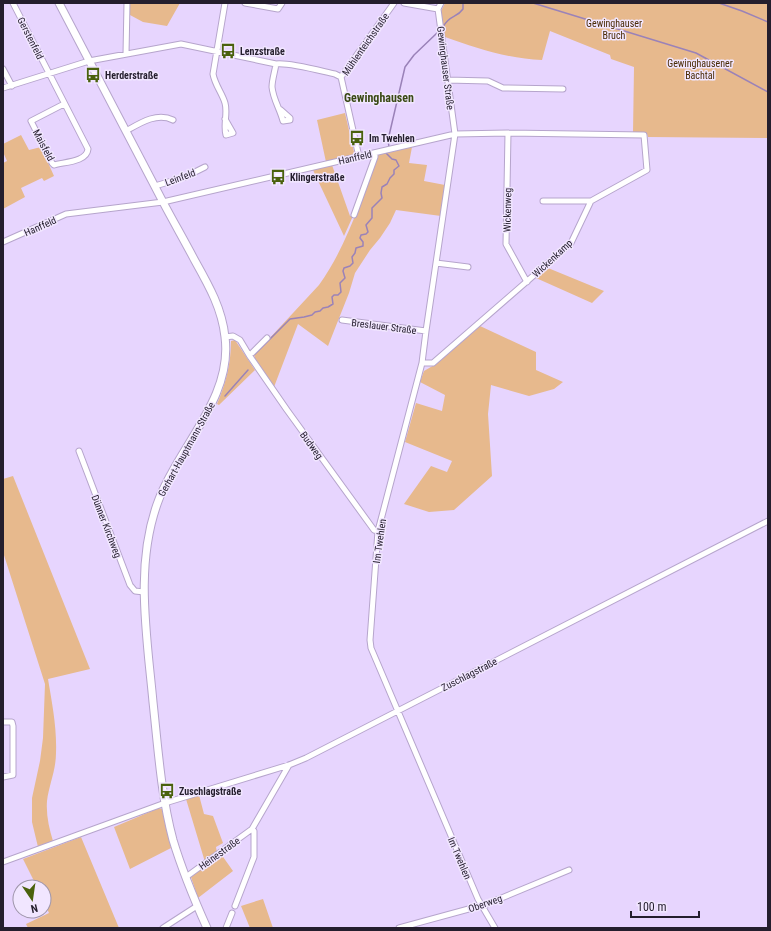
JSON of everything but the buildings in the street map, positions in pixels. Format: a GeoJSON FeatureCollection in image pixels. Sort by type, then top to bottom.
{"type":"FeatureCollection","features":[{"type":"Feature","properties":{"kind":"street","name":"Gerstenfeld"},"geometry":{"type":"LineString","coordinates":[[13,3],[49,73]]}},
{"type":"Feature","properties":{"kind":"street","name":"Gerhart-Hauptmann-Straße"},"geometry":{"type":"LineString","coordinates":[[59,3],[154,186],[205,278],[222,318],[226,359],[216,396],[183,452],[159,499],[151,526],[146,559],[144,592],[144,609],[159,762],[165,803],[172,837],[197,906],[207,928]]}},
{"type":"Feature","properties":{"kind":"street"},"geometry":{"type":"LineString","coordinates":[[126,54],[128,3]]}},
{"type":"Feature","properties":{"kind":"street"},"geometry":{"type":"LineString","coordinates":[[224,3],[213,74],[215,83],[225,103],[225,119]]}},
{"type":"Feature","properties":{"kind":"street"},"geometry":{"type":"LineString","coordinates":[[244,3],[278,9],[282,3]]}},
{"type":"Feature","properties":{"kind":"street","name":"Mühlenteichstraße"},"geometry":{"type":"LineString","coordinates":[[359,157],[341,77],[394,3]]}},
{"type":"Feature","properties":{"kind":"street"},"geometry":{"type":"LineString","coordinates":[[404,3],[438,9],[441,3]]}},
{"type":"Feature","properties":{"kind":"street","name":"Gewinghauser Straße"},"geometry":{"type":"LineString","coordinates":[[438,9],[455,134]]}},
{"type":"Feature","properties":{"kind":"street"},"geometry":{"type":"LineString","coordinates":[[3,88],[89,61],[181,44],[276,64],[280,63],[335,74],[341,77]]}},
{"type":"Feature","properties":{"kind":"street"},"geometry":{"type":"LineString","coordinates":[[276,64],[272,86],[276,103],[280,110]]}},
{"type":"Feature","properties":{"kind":"street"},"geometry":{"type":"LineString","coordinates":[[3,69],[12,86]]}},
{"type":"Feature","properties":{"kind":"street","name":"Maisfeld"},"geometry":{"type":"LineString","coordinates":[[49,73],[88,149],[88,152],[82,158],[54,165],[31,121],[64,104]]}},
{"type":"Feature","properties":{"kind":"street"},"geometry":{"type":"LineString","coordinates":[[447,80],[488,81],[503,88],[563,89]]}},
{"type":"Feature","properties":{"kind":"street"},"geometry":{"type":"LineString","coordinates":[[126,131],[147,120],[166,116],[172,120]]}},
{"type":"Feature","properties":{"kind":"street","name":"Hanffeld"},"geometry":{"type":"LineString","coordinates":[[3,242],[66,214],[163,202],[455,134],[508,133],[644,135],[647,170],[591,201]]}},
{"type":"Feature","properties":{"kind":"street","name":"Wickenweg"},"geometry":{"type":"LineString","coordinates":[[508,133],[506,244],[527,282]]}},
{"type":"Feature","properties":{"kind":"street","name":"Im Twehlen"},"geometry":{"type":"LineString","coordinates":[[455,134],[422,363],[378,531],[370,640],[371,648],[481,906],[495,928]]}},
{"type":"Feature","properties":{"kind":"street"},"geometry":{"type":"LineString","coordinates":[[354,215],[375,157],[375,153]]}},
{"type":"Feature","properties":{"kind":"street","name":"Leinfeld"},"geometry":{"type":"LineString","coordinates":[[154,186],[185,177],[205,167]]}},
{"type":"Feature","properties":{"kind":"street"},"geometry":{"type":"LineString","coordinates":[[544,201],[591,201]]}},
{"type":"Feature","properties":{"kind":"street","name":"Wickenkamp"},"geometry":{"type":"LineString","coordinates":[[422,363],[433,363],[572,243],[591,201]]}},
{"type":"Feature","properties":{"kind":"street"},"geometry":{"type":"LineString","coordinates":[[436,263],[468,267]]}},
{"type":"Feature","properties":{"kind":"street","name":"Breslauer Straße"},"geometry":{"type":"LineString","coordinates":[[342,320],[426,331]]}},
{"type":"Feature","properties":{"kind":"street","name":"Budweg"},"geometry":{"type":"LineString","coordinates":[[225,337],[233,336],[240,340],[249,355],[374,530],[378,531]]}},
{"type":"Feature","properties":{"kind":"street"},"geometry":{"type":"LineString","coordinates":[[249,355],[267,338]]}},
{"type":"Feature","properties":{"kind":"street","name":"Dünner Kirchweg"},"geometry":{"type":"LineString","coordinates":[[79,451],[130,585],[135,591],[144,592]]}},
{"type":"Feature","properties":{"kind":"street","name":"Zuschlagstraße"},"geometry":{"type":"LineString","coordinates":[[3,862],[165,803],[290,765],[306,758],[768,521]]}},
{"type":"Feature","properties":{"kind":"street"},"geometry":{"type":"LineString","coordinates":[[3,722],[12,722],[13,726],[13,775],[3,777]]}},
{"type":"Feature","properties":{"kind":"street","name":"Heinestraße"},"geometry":{"type":"LineString","coordinates":[[186,877],[252,830],[290,765]]}},
{"type":"Feature","properties":{"kind":"street","name":"Heinestraße"},"geometry":{"type":"LineString","coordinates":[[235,906],[254,857],[254,831],[252,830]]}},
{"type":"Feature","properties":{"kind":"street","name":"Oberweg"},"geometry":{"type":"LineString","coordinates":[[400,928],[481,906],[569,870]]}},
{"type":"Feature","properties":{"kind":"street"},"geometry":{"type":"LineString","coordinates":[[163,928],[197,906]]}},
{"type":"Feature","properties":{"kind":"street"},"geometry":{"type":"LineString","coordinates":[[226,928],[232,913]]}},
{"type":"Feature","properties":{"kind":"green space"},"geometry":{"type":"Polygon","coordinates":[[[130,3],[180,3],[167,26],[143,22],[130,15],[130,3]]]}},
{"type":"Feature","properties":{"kind":"green space","name":"Gewinghausener Bachtal"},"geometry":{"type":"Polygon","coordinates":[[[445,3],[768,3],[768,138],[648,137],[647,134],[633,133],[634,67],[611,59],[610,55],[550,31],[542,60],[517,58],[481,49],[445,37],[441,11],[445,3]]]}},
{"type":"Feature","properties":{"kind":"green space"},"geometry":{"type":"Polygon","coordinates":[[[345,113],[354,152],[352,155],[326,162],[317,120],[345,113]]]}},
{"type":"Feature","properties":{"kind":"green space"},"geometry":{"type":"Polygon","coordinates":[[[21,135],[29,150],[41,147],[54,176],[44,181],[42,178],[21,188],[25,197],[3,209],[3,163],[7,161],[3,152],[3,144],[21,135]]]}},
{"type":"Feature","properties":{"kind":"green space"},"geometry":{"type":"Polygon","coordinates":[[[412,147],[409,163],[427,165],[424,181],[445,185],[441,216],[396,210],[390,223],[355,273],[349,293],[328,346],[298,324],[274,387],[256,362],[254,355],[319,285],[329,270],[353,222],[378,155],[412,147]]]}},
{"type":"Feature","properties":{"kind":"green space"},"geometry":{"type":"Polygon","coordinates":[[[332,165],[350,216],[353,216],[344,236],[313,170],[332,165]]]}},
{"type":"Feature","properties":{"kind":"green space"},"geometry":{"type":"Polygon","coordinates":[[[548,268],[604,291],[592,303],[536,278],[548,268]]]}},
{"type":"Feature","properties":{"kind":"green space"},"geometry":{"type":"Polygon","coordinates":[[[480,326],[536,352],[536,370],[563,382],[554,389],[529,396],[491,385],[488,414],[492,476],[454,510],[429,512],[404,504],[431,466],[447,472],[452,461],[405,442],[416,403],[442,411],[445,395],[420,382],[424,371],[436,364],[480,326]]]}},
{"type":"Feature","properties":{"kind":"green space"},"geometry":{"type":"Polygon","coordinates":[[[235,340],[255,370],[219,405],[217,404],[229,365],[231,341],[235,340]]]}},
{"type":"Feature","properties":{"kind":"green space"},"geometry":{"type":"Polygon","coordinates":[[[13,476],[90,669],[48,679],[56,734],[56,759],[47,801],[48,821],[53,841],[38,847],[32,822],[32,798],[43,738],[45,684],[3,552],[3,479],[13,476]]]}},
{"type":"Feature","properties":{"kind":"green space"},"geometry":{"type":"Polygon","coordinates":[[[199,795],[204,814],[213,816],[223,843],[216,847],[217,853],[205,862],[186,799],[199,795]]]}},
{"type":"Feature","properties":{"kind":"green space"},"geometry":{"type":"Polygon","coordinates":[[[159,808],[162,809],[171,848],[130,869],[114,827],[159,808]]]}},
{"type":"Feature","properties":{"kind":"green space"},"geometry":{"type":"Polygon","coordinates":[[[81,837],[119,928],[28,928],[26,924],[36,919],[52,919],[52,879],[33,879],[23,859],[81,837]]]}},
{"type":"Feature","properties":{"kind":"green space"},"geometry":{"type":"Polygon","coordinates":[[[221,854],[233,871],[198,898],[191,877],[221,854]]]}},
{"type":"Feature","properties":{"kind":"green space"},"geometry":{"type":"Polygon","coordinates":[[[263,899],[273,928],[250,928],[241,906],[263,899]]]}},
{"type":"Feature","properties":{"kind":"waterway"},"geometry":{"type":"LineString","coordinates":[[443,27],[448,20],[463,9],[463,3]]}},
{"type":"Feature","properties":{"kind":"waterway"},"geometry":{"type":"LineString","coordinates":[[533,3],[696,53],[768,92]]}},
{"type":"Feature","properties":{"kind":"waterway"},"geometry":{"type":"LineString","coordinates":[[719,3],[768,22]]}},
{"type":"Feature","properties":{"kind":"waterway"},"geometry":{"type":"LineString","coordinates":[[389,147],[388,140],[405,67],[414,55],[437,33]]}},
{"type":"Feature","properties":{"kind":"waterway"},"geometry":{"type":"LineString","coordinates":[[255,354],[290,319],[312,315],[315,312],[328,307],[333,304],[332,297],[341,292],[340,283],[345,278],[343,271],[344,268],[353,263],[352,257],[356,248],[363,246],[363,242],[360,238],[361,235],[368,232],[366,225],[372,218],[372,208],[382,198],[382,187],[387,184],[394,174],[394,170],[399,166],[396,160],[392,159],[386,153]]}},
{"type":"Feature","properties":{"kind":"waterway"},"geometry":{"type":"LineString","coordinates":[[225,396],[248,370]]}},
{"type":"Feature","properties":{"kind":"place","name":"Lenzstraße"},"geometry":{"type":"Point","coordinates":[228,51]}},
{"type":"Feature","properties":{"kind":"place","name":"Herderstraße"},"geometry":{"type":"Point","coordinates":[93,75]}},
{"type":"Feature","properties":{"kind":"place","name":"Im Twehlen"},"geometry":{"type":"Point","coordinates":[357,138]}},
{"type":"Feature","properties":{"kind":"place","name":"Klingerstraße"},"geometry":{"type":"Point","coordinates":[278,177]}},
{"type":"Feature","properties":{"kind":"place","name":"Zuschlagstraße"},"geometry":{"type":"Point","coordinates":[167,791]}},
{"type":"Feature","properties":{"kind":"district","name":"Gewinghausen"},"geometry":{"type":"Point","coordinates":[379,98]}},
{"type":"Feature","properties":{"kind":"park label","name":"Gewinghauser Bruch"},"geometry":{"type":"Point","coordinates":[614,28]}}]}
